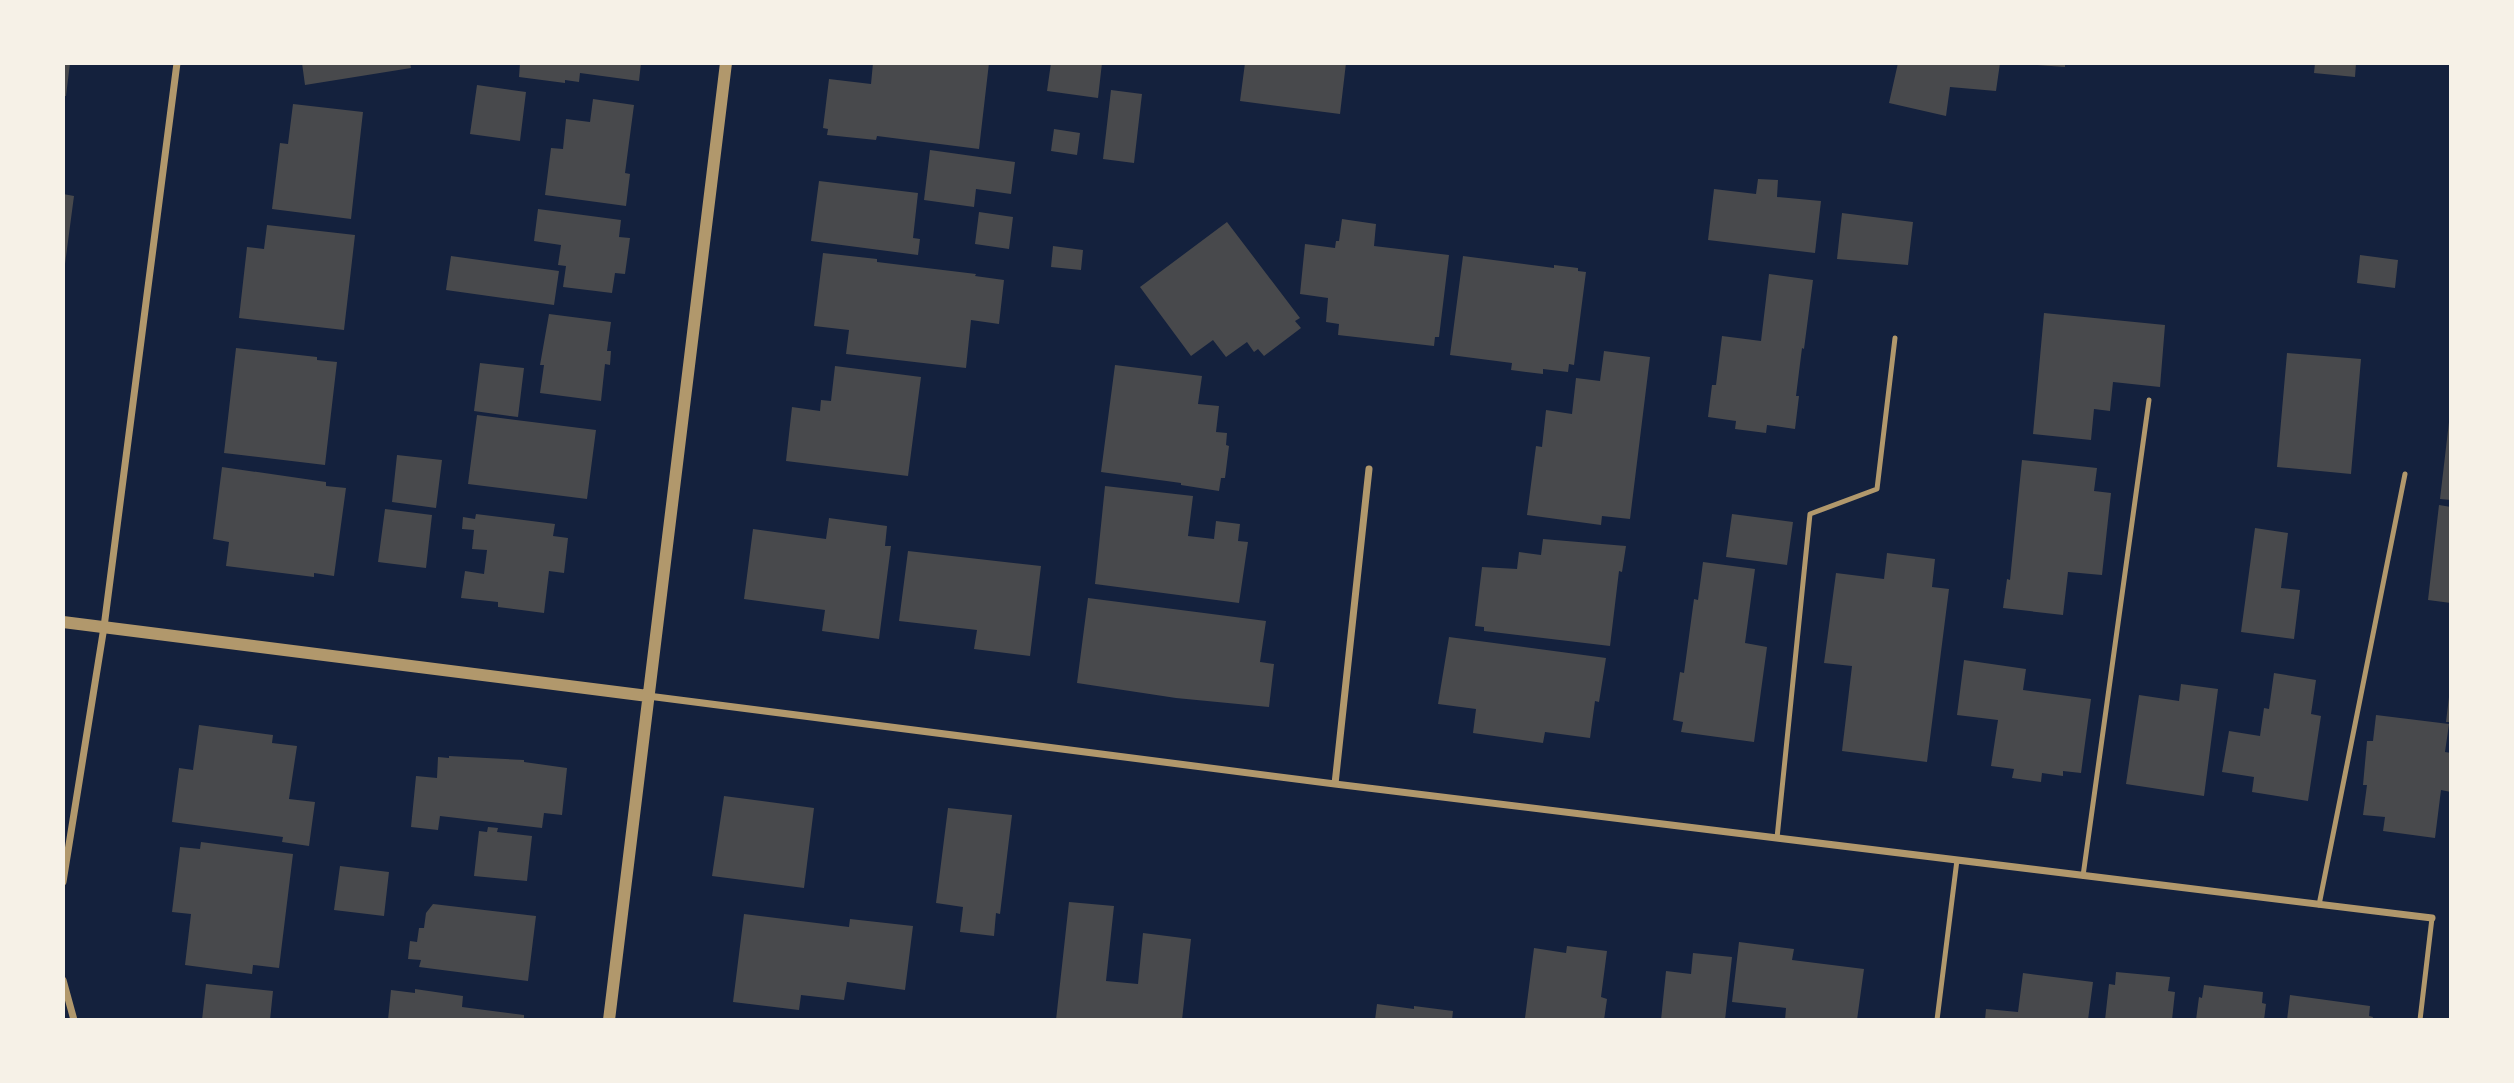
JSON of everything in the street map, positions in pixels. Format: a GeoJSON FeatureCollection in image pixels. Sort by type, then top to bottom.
{"type":"FeatureCollection","features":[{"type":"Feature","properties":{"kind":"street"},"geometry":{"type":"LineString","coordinates":[[63,882],[104,627],[177,63]]}},
{"type":"Feature","properties":{"kind":"street"},"geometry":{"type":"LineString","coordinates":[[609,1020],[726,63]]}},
{"type":"Feature","properties":{"kind":"street"},"geometry":{"type":"LineString","coordinates":[[1335,784],[1369,469]]}},
{"type":"Feature","properties":{"kind":"street"},"geometry":{"type":"LineString","coordinates":[[63,622],[1335,784],[2432,919]]}},
{"type":"Feature","properties":{"kind":"street"},"geometry":{"type":"LineString","coordinates":[[63,980],[75,1020]]}},
{"type":"Feature","properties":{"kind":"lane"},"geometry":{"type":"LineString","coordinates":[[1777,838],[1810,514],[1877,489],[1895,338]]}},
{"type":"Feature","properties":{"kind":"lane"},"geometry":{"type":"LineString","coordinates":[[2083,876],[2149,400]]}},
{"type":"Feature","properties":{"kind":"lane"},"geometry":{"type":"LineString","coordinates":[[2319,905],[2405,474]]}},
{"type":"Feature","properties":{"kind":"lane"},"geometry":{"type":"LineString","coordinates":[[1937,1020],[1957,860]]}},
{"type":"Feature","properties":{"kind":"lane"},"geometry":{"type":"LineString","coordinates":[[2420,1020],[2432,919]]}},
{"type":"Feature","properties":{"kind":"building"},"geometry":{"type":"Polygon","coordinates":[[[63,63],[70,63],[66,96],[63,96],[63,63]]]}},
{"type":"Feature","properties":{"kind":"building"},"geometry":{"type":"Polygon","coordinates":[[[302,63],[410,63],[411,68],[305,85],[302,63]]]}},
{"type":"Feature","properties":{"kind":"building"},"geometry":{"type":"Polygon","coordinates":[[[520,63],[641,63],[639,81],[580,73],[579,82],[565,80],[565,83],[519,77],[520,63]]]}},
{"type":"Feature","properties":{"kind":"building"},"geometry":{"type":"Polygon","coordinates":[[[873,63],[989,63],[979,149],[877,136],[876,140],[827,135],[828,129],[823,128],[829,79],[871,84],[873,63]]]}},
{"type":"Feature","properties":{"kind":"building"},"geometry":{"type":"Polygon","coordinates":[[[1051,63],[1102,63],[1098,98],[1047,91],[1051,63]]]}},
{"type":"Feature","properties":{"kind":"building"},"geometry":{"type":"Polygon","coordinates":[[[1245,63],[1346,63],[1340,114],[1240,101],[1245,63]]]}},
{"type":"Feature","properties":{"kind":"building"},"geometry":{"type":"Polygon","coordinates":[[[1898,63],[2000,63],[1996,91],[1950,87],[1946,116],[1889,103],[1898,63]]]}},
{"type":"Feature","properties":{"kind":"building"},"geometry":{"type":"Polygon","coordinates":[[[2065,63],[2065,67],[2037,65],[2065,63]]]}},
{"type":"Feature","properties":{"kind":"building"},"geometry":{"type":"Polygon","coordinates":[[[2315,63],[2356,63],[2355,77],[2314,73],[2315,63]]]}},
{"type":"Feature","properties":{"kind":"building"},"geometry":{"type":"Polygon","coordinates":[[[477,85],[526,92],[520,141],[470,134],[477,85]]]}},
{"type":"Feature","properties":{"kind":"building"},"geometry":{"type":"Polygon","coordinates":[[[1111,90],[1142,94],[1134,163],[1103,159],[1111,90]]]}},
{"type":"Feature","properties":{"kind":"building"},"geometry":{"type":"Polygon","coordinates":[[[593,99],[634,105],[625,173],[630,174],[626,206],[545,195],[551,148],[563,149],[566,119],[590,122],[593,99]]]}},
{"type":"Feature","properties":{"kind":"building"},"geometry":{"type":"Polygon","coordinates":[[[293,104],[363,112],[351,219],[272,209],[280,143],[288,144],[293,104]]]}},
{"type":"Feature","properties":{"kind":"building"},"geometry":{"type":"Polygon","coordinates":[[[1054,129],[1080,133],[1077,155],[1051,151],[1054,129]]]}},
{"type":"Feature","properties":{"kind":"building"},"geometry":{"type":"Polygon","coordinates":[[[930,150],[1015,162],[1011,194],[976,189],[974,207],[924,200],[930,150]]]}},
{"type":"Feature","properties":{"kind":"building"},"geometry":{"type":"Polygon","coordinates":[[[1758,179],[1778,180],[1777,197],[1821,201],[1815,253],[1708,240],[1714,189],[1756,194],[1758,179]]]}},
{"type":"Feature","properties":{"kind":"building"},"geometry":{"type":"Polygon","coordinates":[[[819,181],[918,193],[913,238],[920,239],[918,255],[811,241],[819,181]]]}},
{"type":"Feature","properties":{"kind":"building"},"geometry":{"type":"Polygon","coordinates":[[[63,194],[74,196],[65,264],[63,264],[63,194]]]}},
{"type":"Feature","properties":{"kind":"building"},"geometry":{"type":"Polygon","coordinates":[[[538,209],[621,220],[619,237],[630,238],[625,274],[615,273],[612,293],[563,287],[566,266],[558,265],[561,245],[534,241],[538,209]]]}},
{"type":"Feature","properties":{"kind":"building"},"geometry":{"type":"Polygon","coordinates":[[[979,212],[1013,217],[1009,249],[975,244],[979,212]]]}},
{"type":"Feature","properties":{"kind":"building"},"geometry":{"type":"Polygon","coordinates":[[[1842,213],[1913,222],[1908,265],[1837,259],[1842,213]]]}},
{"type":"Feature","properties":{"kind":"building"},"geometry":{"type":"Polygon","coordinates":[[[1342,219],[1376,224],[1374,246],[1449,255],[1439,337],[1435,337],[1434,346],[1338,335],[1339,324],[1326,322],[1328,298],[1300,294],[1305,244],[1335,248],[1336,241],[1339,241],[1342,219]]]}},
{"type":"Feature","properties":{"kind":"building"},"geometry":{"type":"Polygon","coordinates":[[[1227,222],[1300,318],[1295,321],[1301,328],[1264,356],[1258,349],[1254,352],[1247,342],[1226,357],[1213,340],[1191,356],[1140,287],[1227,222]]]}},
{"type":"Feature","properties":{"kind":"building"},"geometry":{"type":"Polygon","coordinates":[[[267,225],[355,235],[344,330],[239,318],[247,247],[264,249],[267,225]]]}},
{"type":"Feature","properties":{"kind":"building"},"geometry":{"type":"Polygon","coordinates":[[[1053,246],[1083,250],[1081,270],[1051,267],[1053,246]]]}},
{"type":"Feature","properties":{"kind":"building"},"geometry":{"type":"Polygon","coordinates":[[[823,253],[1004,280],[999,324],[971,320],[966,368],[846,354],[849,330],[814,326],[823,253]]]}},
{"type":"Feature","properties":{"kind":"building"},"geometry":{"type":"Polygon","coordinates":[[[2360,255],[2398,260],[2395,288],[2357,283],[2360,255]]]}},
{"type":"Feature","properties":{"kind":"building"},"geometry":{"type":"Polygon","coordinates":[[[451,256],[559,271],[554,305],[446,290],[451,256]]]}},
{"type":"Feature","properties":{"kind":"building"},"geometry":{"type":"Polygon","coordinates":[[[1463,256],[1554,268],[1554,265],[1578,268],[1578,271],[1586,272],[1574,365],[1569,364],[1568,372],[1543,369],[1543,374],[1511,370],[1512,363],[1450,355],[1463,256]]]}},
{"type":"Feature","properties":{"kind":"building"},"geometry":{"type":"Polygon","coordinates":[[[1769,274],[1813,280],[1796,396],[1799,396],[1795,429],[1767,425],[1766,433],[1735,429],[1736,421],[1708,417],[1712,385],[1716,385],[1722,336],[1761,341],[1769,274]]]}},
{"type":"Feature","properties":{"kind":"building"},"geometry":{"type":"Polygon","coordinates":[[[2044,313],[2165,325],[2160,387],[2113,382],[2110,411],[2094,409],[2091,440],[2033,434],[2044,313]]]}},
{"type":"Feature","properties":{"kind":"building"},"geometry":{"type":"Polygon","coordinates":[[[549,314],[611,322],[607,351],[611,351],[610,365],[605,364],[601,401],[540,393],[544,365],[540,365],[549,314]]]}},
{"type":"Feature","properties":{"kind":"building"},"geometry":{"type":"Polygon","coordinates":[[[236,348],[317,357],[317,360],[337,362],[325,465],[224,453],[236,348]]]}},
{"type":"Feature","properties":{"kind":"building"},"geometry":{"type":"Polygon","coordinates":[[[1604,351],[1650,357],[1630,519],[1602,516],[1601,525],[1527,515],[1536,446],[1542,447],[1546,410],[1572,414],[1576,378],[1600,381],[1604,351]]]}},
{"type":"Feature","properties":{"kind":"building"},"geometry":{"type":"Polygon","coordinates":[[[2287,353],[2361,359],[2351,474],[2277,467],[2287,353]]]}},
{"type":"Feature","properties":{"kind":"building"},"geometry":{"type":"Polygon","coordinates":[[[480,363],[524,368],[518,417],[474,411],[480,363]]]}},
{"type":"Feature","properties":{"kind":"building"},"geometry":{"type":"Polygon","coordinates":[[[1115,365],[1202,376],[1198,404],[1219,406],[1216,432],[1227,433],[1226,445],[1229,446],[1225,478],[1221,478],[1219,491],[1101,472],[1115,365]]]}},
{"type":"Feature","properties":{"kind":"building"},"geometry":{"type":"Polygon","coordinates":[[[835,366],[921,377],[908,476],[786,461],[792,407],[820,411],[821,400],[831,401],[835,366]]]}},
{"type":"Feature","properties":{"kind":"building"},"geometry":{"type":"Polygon","coordinates":[[[477,415],[596,430],[587,499],[468,484],[477,415]]]}},
{"type":"Feature","properties":{"kind":"building"},"geometry":{"type":"Polygon","coordinates":[[[2451,422],[2451,500],[2440,499],[2451,422]]]}},
{"type":"Feature","properties":{"kind":"building"},"geometry":{"type":"Polygon","coordinates":[[[397,455],[442,460],[436,508],[392,502],[397,455]]]}},
{"type":"Feature","properties":{"kind":"building"},"geometry":{"type":"Polygon","coordinates":[[[2022,460],[2097,468],[2094,491],[2111,493],[2102,575],[2068,572],[2063,615],[2003,608],[2007,579],[2010,580],[2022,460]]]}},
{"type":"Feature","properties":{"kind":"building"},"geometry":{"type":"Polygon","coordinates":[[[222,467],[326,482],[326,486],[346,488],[334,576],[314,573],[314,577],[226,566],[229,542],[213,539],[222,467]]]}},
{"type":"Feature","properties":{"kind":"building"},"geometry":{"type":"Polygon","coordinates":[[[1105,486],[1193,496],[1188,536],[1214,539],[1216,521],[1240,524],[1238,541],[1248,542],[1239,603],[1095,584],[1105,486]]]}},
{"type":"Feature","properties":{"kind":"building"},"geometry":{"type":"Polygon","coordinates":[[[2439,505],[2451,507],[2451,603],[2428,600],[2439,505]]]}},
{"type":"Feature","properties":{"kind":"building"},"geometry":{"type":"Polygon","coordinates":[[[385,509],[432,515],[426,568],[378,562],[385,509]]]}},
{"type":"Feature","properties":{"kind":"building"},"geometry":{"type":"Polygon","coordinates":[[[476,514],[555,524],[553,536],[568,538],[564,573],[549,571],[544,613],[498,607],[498,602],[461,598],[465,571],[484,574],[487,550],[472,549],[474,530],[462,529],[463,517],[475,519],[476,514]]]}},
{"type":"Feature","properties":{"kind":"building"},"geometry":{"type":"Polygon","coordinates":[[[1732,514],[1793,522],[1787,565],[1726,557],[1732,514]]]}},
{"type":"Feature","properties":{"kind":"building"},"geometry":{"type":"Polygon","coordinates":[[[829,518],[887,526],[885,546],[891,546],[879,639],[822,631],[825,610],[744,599],[753,529],[826,539],[829,518]]]}},
{"type":"Feature","properties":{"kind":"building"},"geometry":{"type":"Polygon","coordinates":[[[2255,528],[2288,533],[2281,588],[2300,590],[2294,639],[2241,632],[2255,528]]]}},
{"type":"Feature","properties":{"kind":"building"},"geometry":{"type":"Polygon","coordinates":[[[1543,539],[1626,546],[1622,572],[1619,571],[1610,646],[1484,631],[1484,627],[1475,626],[1482,567],[1517,569],[1519,552],[1541,555],[1543,539]]]}},
{"type":"Feature","properties":{"kind":"building"},"geometry":{"type":"Polygon","coordinates":[[[908,551],[1041,566],[1030,656],[974,649],[977,630],[899,621],[908,551]]]}},
{"type":"Feature","properties":{"kind":"building"},"geometry":{"type":"Polygon","coordinates":[[[1887,553],[1935,559],[1932,587],[1949,589],[1927,762],[1842,751],[1852,666],[1824,663],[1836,573],[1884,579],[1887,553]]]}},
{"type":"Feature","properties":{"kind":"building"},"geometry":{"type":"Polygon","coordinates":[[[1703,562],[1755,569],[1745,643],[1767,647],[1754,742],[1681,732],[1683,722],[1673,720],[1680,672],[1684,673],[1694,599],[1698,600],[1703,562]]]}},
{"type":"Feature","properties":{"kind":"building"},"geometry":{"type":"Polygon","coordinates":[[[1088,598],[1266,621],[1260,662],[1274,664],[1269,707],[1176,698],[1077,683],[1088,598]]]}},
{"type":"Feature","properties":{"kind":"building"},"geometry":{"type":"Polygon","coordinates":[[[1449,637],[1606,658],[1599,702],[1595,701],[1590,738],[1545,732],[1543,743],[1473,733],[1476,709],[1438,704],[1449,637]]]}},
{"type":"Feature","properties":{"kind":"building"},"geometry":{"type":"Polygon","coordinates":[[[1964,660],[2026,669],[2023,690],[2091,699],[2081,773],[2063,771],[2063,776],[2042,773],[2041,782],[2012,778],[2014,769],[1991,766],[1998,720],[1957,715],[1964,660]]]}},
{"type":"Feature","properties":{"kind":"building"},"geometry":{"type":"Polygon","coordinates":[[[2274,673],[2316,680],[2311,714],[2321,716],[2308,801],[2252,792],[2254,777],[2222,772],[2229,731],[2260,736],[2264,708],[2269,709],[2274,673]]]}},
{"type":"Feature","properties":{"kind":"building"},"geometry":{"type":"Polygon","coordinates":[[[2181,684],[2218,689],[2204,796],[2126,784],[2139,695],[2179,701],[2181,684]]]}},
{"type":"Feature","properties":{"kind":"building"},"geometry":{"type":"Polygon","coordinates":[[[2449,697],[2451,722],[2446,722],[2449,697]]]}},
{"type":"Feature","properties":{"kind":"building"},"geometry":{"type":"Polygon","coordinates":[[[2376,715],[2449,724],[2445,752],[2451,753],[2451,792],[2441,790],[2435,838],[2383,831],[2385,817],[2363,815],[2367,785],[2363,785],[2367,741],[2373,741],[2376,715]]]}},
{"type":"Feature","properties":{"kind":"building"},"geometry":{"type":"Polygon","coordinates":[[[199,725],[273,735],[272,743],[297,746],[289,799],[315,802],[309,846],[282,842],[283,837],[172,822],[179,768],[193,770],[199,725]]]}},
{"type":"Feature","properties":{"kind":"building"},"geometry":{"type":"Polygon","coordinates":[[[438,757],[524,760],[567,768],[562,815],[544,813],[542,828],[440,816],[438,830],[411,827],[416,776],[437,778],[438,757]]]}},
{"type":"Feature","properties":{"kind":"building"},"geometry":{"type":"Polygon","coordinates":[[[724,796],[814,808],[804,888],[712,876],[724,796]]]}},
{"type":"Feature","properties":{"kind":"building"},"geometry":{"type":"Polygon","coordinates":[[[948,808],[1012,815],[1000,914],[996,913],[994,936],[960,932],[963,907],[936,903],[948,808]]]}},
{"type":"Feature","properties":{"kind":"building"},"geometry":{"type":"Polygon","coordinates":[[[488,827],[498,828],[497,832],[532,836],[527,881],[474,876],[479,831],[487,832],[488,827]]]}},
{"type":"Feature","properties":{"kind":"building"},"geometry":{"type":"Polygon","coordinates":[[[201,842],[293,854],[279,968],[253,965],[252,974],[185,965],[191,914],[172,912],[180,847],[200,849],[201,842]]]}},
{"type":"Feature","properties":{"kind":"building"},"geometry":{"type":"Polygon","coordinates":[[[340,866],[389,872],[384,916],[334,910],[340,866]]]}},
{"type":"Feature","properties":{"kind":"building"},"geometry":{"type":"Polygon","coordinates":[[[1069,902],[1114,906],[1106,981],[1138,984],[1143,933],[1191,939],[1182,1020],[1056,1020],[1069,902]]]}},
{"type":"Feature","properties":{"kind":"building"},"geometry":{"type":"Polygon","coordinates":[[[433,904],[536,916],[528,981],[419,967],[421,960],[408,959],[410,941],[417,942],[419,928],[424,928],[426,913],[433,904]]]}},
{"type":"Feature","properties":{"kind":"building"},"geometry":{"type":"Polygon","coordinates":[[[744,914],[849,927],[850,919],[913,926],[905,990],[847,982],[844,1000],[801,995],[799,1010],[733,1002],[744,914]]]}},
{"type":"Feature","properties":{"kind":"building"},"geometry":{"type":"Polygon","coordinates":[[[1739,942],[1794,949],[1792,960],[1864,969],[1857,1020],[1785,1020],[1786,1008],[1732,1002],[1739,942]]]}},
{"type":"Feature","properties":{"kind":"building"},"geometry":{"type":"Polygon","coordinates":[[[1567,946],[1607,951],[1601,997],[1607,999],[1604,1020],[1525,1018],[1534,948],[1566,953],[1567,946]]]}},
{"type":"Feature","properties":{"kind":"building"},"geometry":{"type":"Polygon","coordinates":[[[1693,953],[1732,957],[1725,1020],[1661,1020],[1666,971],[1691,974],[1693,953]]]}},
{"type":"Feature","properties":{"kind":"building"},"geometry":{"type":"Polygon","coordinates":[[[2116,972],[2170,977],[2168,991],[2175,992],[2172,1020],[2105,1020],[2109,984],[2115,985],[2116,972]]]}},
{"type":"Feature","properties":{"kind":"building"},"geometry":{"type":"Polygon","coordinates":[[[2023,973],[2093,982],[2088,1020],[1985,1020],[1986,1009],[2018,1012],[2023,973]]]}},
{"type":"Feature","properties":{"kind":"building"},"geometry":{"type":"Polygon","coordinates":[[[206,984],[273,991],[270,1020],[202,1020],[206,984]]]}},
{"type":"Feature","properties":{"kind":"building"},"geometry":{"type":"Polygon","coordinates":[[[2204,985],[2263,992],[2262,1003],[2266,1004],[2264,1020],[2196,1020],[2199,997],[2202,998],[2204,985]]]}},
{"type":"Feature","properties":{"kind":"building"},"geometry":{"type":"Polygon","coordinates":[[[415,989],[463,996],[462,1007],[524,1015],[524,1020],[388,1020],[391,990],[415,993],[415,989]]]}},
{"type":"Feature","properties":{"kind":"building"},"geometry":{"type":"Polygon","coordinates":[[[2290,995],[2370,1006],[2369,1016],[2373,1017],[2372,1020],[2287,1020],[2290,995]]]}},
{"type":"Feature","properties":{"kind":"building"},"geometry":{"type":"Polygon","coordinates":[[[1377,1004],[1453,1011],[1452,1020],[1375,1020],[1377,1004]]]}}]}
